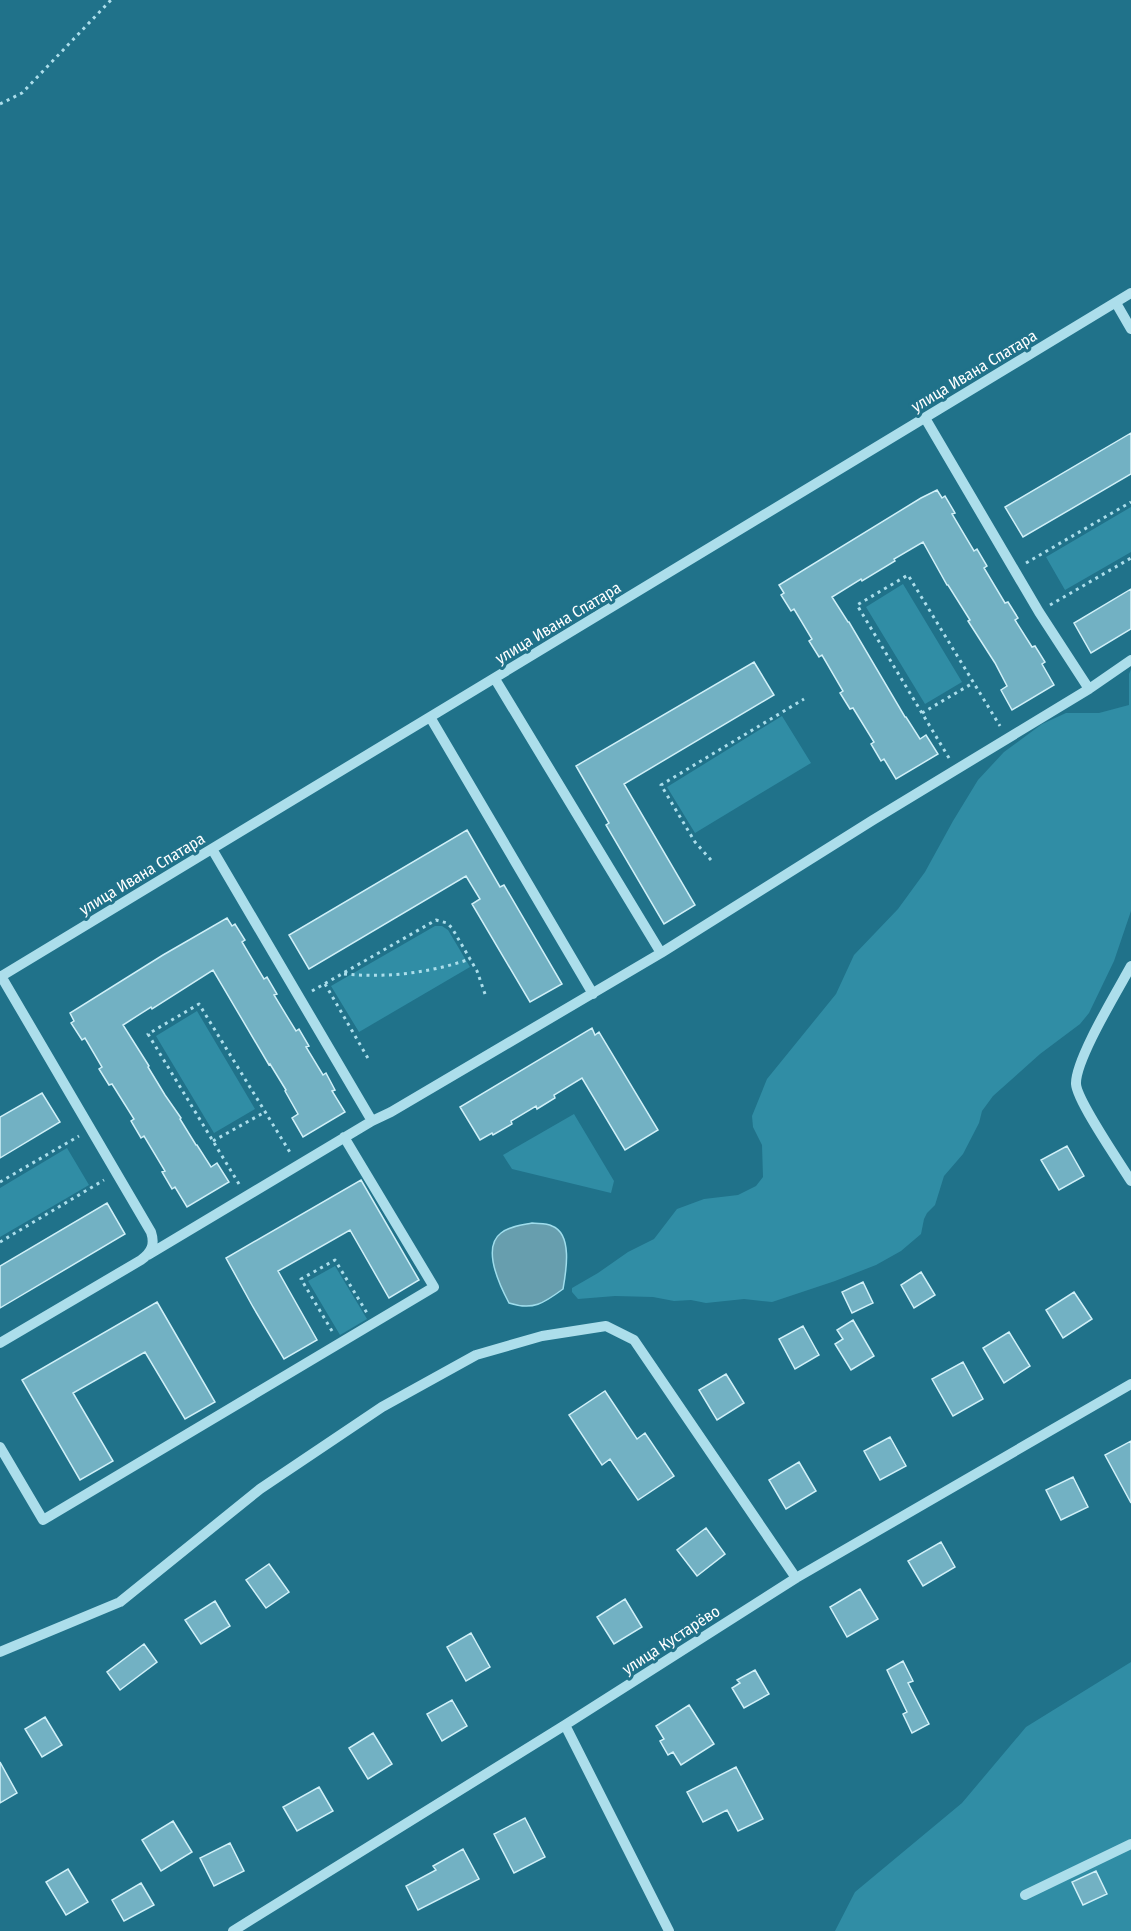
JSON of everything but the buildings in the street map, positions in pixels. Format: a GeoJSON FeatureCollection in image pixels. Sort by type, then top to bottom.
{"type":"FeatureCollection","features":[{"type":"Feature","properties":{"kind":"street","name":"улица Ивана Спатара"},"geometry":{"type":"LineString","coordinates":[[1,976],[1131,293]]}},
{"type":"Feature","properties":{"kind":"street"},"geometry":{"type":"LineString","coordinates":[[1116,303],[1131,329]]}},
{"type":"Feature","properties":{"kind":"street"},"geometry":{"type":"LineString","coordinates":[[924,418],[1039,612],[1089,689]]}},
{"type":"Feature","properties":{"kind":"street"},"geometry":{"type":"LineString","coordinates":[[0,1343],[372,1121],[661,953],[1089,689],[1131,660]]}},
{"type":"Feature","properties":{"kind":"street"},"geometry":{"type":"LineString","coordinates":[[495,679],[661,953]]}},
{"type":"Feature","properties":{"kind":"street"},"geometry":{"type":"LineString","coordinates":[[430,717],[593,994]]}},
{"type":"Feature","properties":{"kind":"street"},"geometry":{"type":"LineString","coordinates":[[212,849],[372,1121]]}},
{"type":"Feature","properties":{"kind":"street"},"geometry":{"type":"LineString","coordinates":[[1131,966],[1093,1038],[1078,1071],[1076,1086],[1087,1110],[1131,1181]]}},
{"type":"Feature","properties":{"kind":"street"},"geometry":{"type":"LineString","coordinates":[[1,976],[152,1232],[153,1247],[148,1255]]}},
{"type":"Feature","properties":{"kind":"street"},"geometry":{"type":"LineString","coordinates":[[0,1447],[43,1520],[434,1287],[345,1137]]}},
{"type":"Feature","properties":{"kind":"street"},"geometry":{"type":"LineString","coordinates":[[0,1652],[120,1602],[260,1489],[382,1407],[476,1355],[542,1336],[606,1326],[634,1340],[796,1578]]}},
{"type":"Feature","properties":{"kind":"street","name":"улица Кустарёво"},"geometry":{"type":"LineString","coordinates":[[233,1931],[565,1725],[796,1578],[1131,1384]]}},
{"type":"Feature","properties":{"kind":"street"},"geometry":{"type":"LineString","coordinates":[[565,1725],[669,1931]]}},
{"type":"Feature","properties":{"kind":"street"},"geometry":{"type":"LineString","coordinates":[[1025,1895],[1131,1844]]}},
{"type":"Feature","properties":{"kind":"path"},"geometry":{"type":"LineString","coordinates":[[0,104],[21,93],[111,0]]}},
{"type":"Feature","properties":{"kind":"path"},"geometry":{"type":"LineString","coordinates":[[1014,570],[1131,502]]}},
{"type":"Feature","properties":{"kind":"path"},"geometry":{"type":"LineString","coordinates":[[1039,612],[1131,558]]}},
{"type":"Feature","properties":{"kind":"path"},"geometry":{"type":"LineString","coordinates":[[956,770],[857,605],[908,575],[1007,738]]}},
{"type":"Feature","properties":{"kind":"path"},"geometry":{"type":"LineString","coordinates":[[922,713],[973,683]]}},
{"type":"Feature","properties":{"kind":"path"},"geometry":{"type":"LineString","coordinates":[[711,860],[695,842],[661,785],[804,699]]}},
{"type":"Feature","properties":{"kind":"path"},"geometry":{"type":"LineString","coordinates":[[301,998],[436,920],[447,923],[452,928],[470,959],[485,994]]}},
{"type":"Feature","properties":{"kind":"path"},"geometry":{"type":"LineString","coordinates":[[343,974],[375,976],[407,974],[470,959]]}},
{"type":"Feature","properties":{"kind":"path"},"geometry":{"type":"LineString","coordinates":[[325,984],[369,1060]]}},
{"type":"Feature","properties":{"kind":"path"},"geometry":{"type":"LineString","coordinates":[[247,1196],[148,1034],[199,1004],[298,1166]]}},
{"type":"Feature","properties":{"kind":"path"},"geometry":{"type":"LineString","coordinates":[[213,1141],[265,1112]]}},
{"type":"Feature","properties":{"kind":"path"},"geometry":{"type":"LineString","coordinates":[[0,1182],[91,1129]]}},
{"type":"Feature","properties":{"kind":"path"},"geometry":{"type":"LineString","coordinates":[[0,1242],[117,1173]]}},
{"type":"Feature","properties":{"kind":"path"},"geometry":{"type":"LineString","coordinates":[[339,1343],[301,1279],[335,1260],[373,1323]]}},
{"type":"Feature","properties":{"kind":"shaded area"},"geometry":{"type":"Polygon","coordinates":[[[1131,507],[1131,552],[1065,590],[1046,557],[1131,507]]]}},
{"type":"Feature","properties":{"kind":"shaded area"},"geometry":{"type":"Polygon","coordinates":[[[903,584],[962,682],[925,704],[866,607],[903,584]]]}},
{"type":"Feature","properties":{"kind":"shaded area"},"geometry":{"type":"Polygon","coordinates":[[[1131,669],[1131,911],[1114,961],[1089,1013],[1080,1024],[1040,1054],[993,1096],[982,1111],[979,1123],[963,1154],[944,1176],[935,1205],[924,1219],[921,1234],[901,1251],[876,1265],[772,1302],[744,1299],[706,1303],[653,1297],[615,1296],[578,1299],[572,1292],[572,1288],[628,1252],[654,1239],[677,1209],[704,1199],[738,1195],[756,1186],[763,1177],[762,1145],[753,1127],[752,1116],[767,1079],[836,994],[854,955],[898,909],[925,872],[978,780],[1004,752],[1042,724],[1066,713],[1099,713],[1129,705],[1131,669]]]}},
{"type":"Feature","properties":{"kind":"shaded area"},"geometry":{"type":"Polygon","coordinates":[[[782,716],[811,763],[695,833],[667,787],[782,716]]]}},
{"type":"Feature","properties":{"kind":"shaded area"},"geometry":{"type":"Polygon","coordinates":[[[435,926],[442,926],[448,930],[470,967],[359,1032],[331,986],[435,926]]]}},
{"type":"Feature","properties":{"kind":"shaded area"},"geometry":{"type":"Polygon","coordinates":[[[197,1011],[255,1109],[214,1133],[156,1036],[197,1011]]]}},
{"type":"Feature","properties":{"kind":"shaded area"},"geometry":{"type":"Polygon","coordinates":[[[574,1114],[614,1181],[611,1193],[512,1169],[503,1155],[574,1114]]]}},
{"type":"Feature","properties":{"kind":"shaded area"},"geometry":{"type":"Polygon","coordinates":[[[67,1148],[89,1185],[0,1237],[0,1188],[67,1148]]]}},
{"type":"Feature","properties":{"kind":"shaded area"},"geometry":{"type":"Polygon","coordinates":[[[532,1223],[545,1224],[559,1230],[566,1245],[566,1273],[563,1289],[550,1298],[532,1306],[517,1305],[509,1303],[501,1287],[494,1267],[493,1248],[495,1240],[501,1233],[516,1226],[532,1223]]]}},
{"type":"Feature","properties":{"kind":"shaded area"},"geometry":{"type":"Polygon","coordinates":[[[335,1266],[367,1319],[340,1335],[308,1281],[335,1266]]]}},
{"type":"Feature","properties":{"kind":"shaded area"},"geometry":{"type":"Polygon","coordinates":[[[1131,1662],[1131,1931],[835,1931],[855,1892],[962,1803],[1026,1727],[1131,1662]]]}}]}
